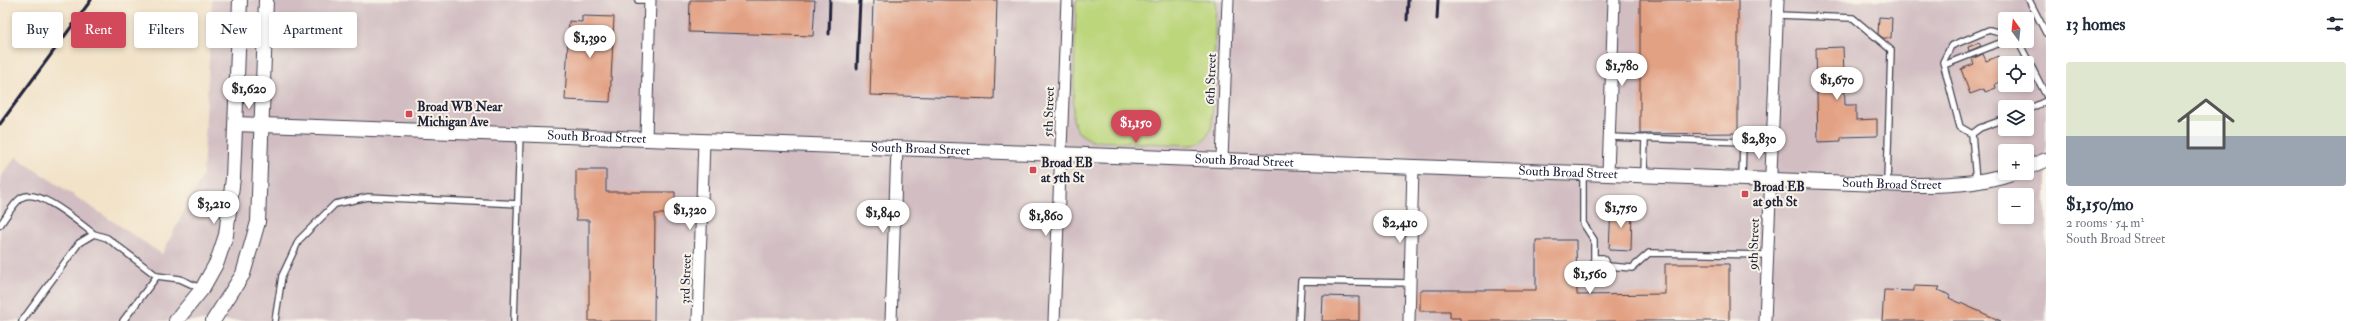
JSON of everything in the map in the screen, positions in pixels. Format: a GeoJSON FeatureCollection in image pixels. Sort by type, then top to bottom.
{"type":"FeatureCollection","features":[{"type":"Feature","properties":{"kind":"street"},"geometry":{"type":"LineString","coordinates":[[176,321],[202,289],[217,262],[226,235],[233,178],[240,0]]}},
{"type":"Feature","properties":{"kind":"street"},"geometry":{"type":"LineString","coordinates":[[213,321],[243,274],[258,222],[266,0]]}},
{"type":"Feature","properties":{"kind":"street"},"geometry":{"type":"LineString","coordinates":[[646,138],[650,0]]}},
{"type":"Feature","properties":{"kind":"street","name":"5th Street"},"geometry":{"type":"LineString","coordinates":[[1054,321],[1067,0]]}},
{"type":"Feature","properties":{"kind":"street","name":"6th Street"},"geometry":{"type":"LineString","coordinates":[[1222,160],[1228,0]]}},
{"type":"Feature","properties":{"kind":"street"},"geometry":{"type":"LineString","coordinates":[[1608,174],[1614,0]]}},
{"type":"Feature","properties":{"kind":"street","name":"9th Street"},"geometry":{"type":"LineString","coordinates":[[1765,321],[1778,0]]}},
{"type":"Feature","properties":{"kind":"street","name":"South Broad Street"},"geometry":{"type":"LineString","coordinates":[[236,124],[262,123],[1061,155],[1887,184],[1950,185],[1976,182],[1998,176]]}},
{"type":"Feature","properties":{"kind":"street","name":"3rd Street"},"geometry":{"type":"LineString","coordinates":[[698,321],[704,141]]}},
{"type":"Feature","properties":{"kind":"street"},"geometry":{"type":"LineString","coordinates":[[891,321],[897,148]]}},
{"type":"Feature","properties":{"kind":"street"},"geometry":{"type":"LineString","coordinates":[[2034,165],[2046,160]]}},
{"type":"Feature","properties":{"kind":"street"},"geometry":{"type":"LineString","coordinates":[[1409,321],[1413,168]]}},
{"type":"Feature","properties":{"kind":"lane"},"geometry":{"type":"LineString","coordinates":[[638,0],[650,0]]}},
{"type":"Feature","properties":{"kind":"lane"},"geometry":{"type":"LineString","coordinates":[[2029,0],[2046,33]]}},
{"type":"Feature","properties":{"kind":"lane"},"geometry":{"type":"LineString","coordinates":[[1777,15],[1853,18],[1891,50],[1887,184]]}},
{"type":"Feature","properties":{"kind":"lane"},"geometry":{"type":"LineString","coordinates":[[1972,134],[1960,127],[1944,65],[1951,46],[1989,30],[1998,32]]}},
{"type":"Feature","properties":{"kind":"lane"},"geometry":{"type":"LineString","coordinates":[[1944,65],[1998,44]]}},
{"type":"Feature","properties":{"kind":"lane"},"geometry":{"type":"LineString","coordinates":[[2022,48],[2046,95]]}},
{"type":"Feature","properties":{"kind":"lane"},"geometry":{"type":"LineString","coordinates":[[2034,107],[2046,101]]}},
{"type":"Feature","properties":{"kind":"lane"},"geometry":{"type":"LineString","coordinates":[[1972,134],[1980,128],[1998,122]]}},
{"type":"Feature","properties":{"kind":"lane"},"geometry":{"type":"LineString","coordinates":[[514,321],[520,134]]}},
{"type":"Feature","properties":{"kind":"lane"},"geometry":{"type":"LineString","coordinates":[[1972,134],[1976,182]]}},
{"type":"Feature","properties":{"kind":"lane"},"geometry":{"type":"LineString","coordinates":[[1609,137],[1744,142],[1742,178]]}},
{"type":"Feature","properties":{"kind":"lane"},"geometry":{"type":"LineString","coordinates":[[1644,175],[1645,138]]}},
{"type":"Feature","properties":{"kind":"lane"},"geometry":{"type":"LineString","coordinates":[[1583,173],[1583,223],[1594,240],[1594,258],[1603,258],[1608,266],[1632,268],[1649,253],[1767,255]]}},
{"type":"Feature","properties":{"kind":"lane"},"geometry":{"type":"LineString","coordinates":[[0,225],[21,198],[29,194],[40,196],[94,234],[107,238],[157,276],[180,279],[202,289]]}},
{"type":"Feature","properties":{"kind":"lane"},"geometry":{"type":"LineString","coordinates":[[275,321],[282,276],[299,240],[335,204],[368,197],[518,204]]}},
{"type":"Feature","properties":{"kind":"lane"},"geometry":{"type":"LineString","coordinates":[[22,321],[79,243],[94,234]]}},
{"type":"Feature","properties":{"kind":"lane"},"geometry":{"type":"LineString","coordinates":[[123,321],[157,276]]}},
{"type":"Feature","properties":{"kind":"lane"},"geometry":{"type":"LineString","coordinates":[[1299,321],[1301,281],[1410,283]]}},
{"type":"Feature","properties":{"kind":"shaded area"},"geometry":{"type":"Polygon","coordinates":[[[212,0],[2046,0],[2046,321],[0,321],[0,178],[16,157],[162,254],[203,175],[210,48],[261,48],[261,12],[211,12],[212,0]]]}},
{"type":"Feature","properties":{"kind":"green space"},"geometry":{"type":"Polygon","coordinates":[[[1076,0],[1216,0],[1212,124],[1203,141],[1191,145],[1091,141],[1078,132],[1073,120],[1076,0]]]}},
{"type":"Feature","properties":{"kind":"building"},"geometry":{"type":"Polygon","coordinates":[[[690,0],[815,0],[813,36],[689,32],[690,0]]]}},
{"type":"Feature","properties":{"kind":"building"},"geometry":{"type":"Polygon","coordinates":[[[873,0],[997,0],[994,99],[870,95],[873,0]]]}},
{"type":"Feature","properties":{"kind":"building"},"geometry":{"type":"Polygon","coordinates":[[[1640,0],[1738,0],[1738,133],[1640,134],[1640,0]]]}},
{"type":"Feature","properties":{"kind":"building"},"geometry":{"type":"Polygon","coordinates":[[[582,16],[614,17],[610,102],[565,100],[569,21],[582,22],[582,16]]]}},
{"type":"Feature","properties":{"kind":"building"},"geometry":{"type":"Polygon","coordinates":[[[1879,17],[1892,18],[1891,38],[1883,38],[1878,34],[1879,17]]]}},
{"type":"Feature","properties":{"kind":"building"},"geometry":{"type":"Polygon","coordinates":[[[1979,43],[1981,46],[1969,51],[1968,47],[1979,43]]]}},
{"type":"Feature","properties":{"kind":"building"},"geometry":{"type":"Polygon","coordinates":[[[1843,47],[1845,105],[1856,105],[1856,120],[1877,119],[1877,136],[1841,137],[1841,141],[1818,142],[1816,48],[1843,47]]]}},
{"type":"Feature","properties":{"kind":"building"},"geometry":{"type":"Polygon","coordinates":[[[1983,54],[1986,61],[1998,56],[1998,83],[1995,84],[1996,88],[1985,92],[1984,89],[1970,94],[1961,69],[1974,64],[1972,59],[1983,54]]]}},
{"type":"Feature","properties":{"kind":"building"},"geometry":{"type":"Polygon","coordinates":[[[576,170],[606,170],[606,192],[675,192],[675,214],[655,214],[654,321],[589,321],[589,220],[576,220],[576,170]]]}},
{"type":"Feature","properties":{"kind":"building"},"geometry":{"type":"Polygon","coordinates":[[[1611,207],[1632,207],[1631,251],[1609,250],[1611,207]]]}},
{"type":"Feature","properties":{"kind":"building"},"geometry":{"type":"Polygon","coordinates":[[[1536,240],[1576,240],[1577,295],[1665,294],[1665,264],[1729,264],[1729,321],[1460,321],[1460,318],[1450,318],[1450,311],[1420,311],[1420,290],[1536,290],[1536,240]]]}},
{"type":"Feature","properties":{"kind":"building"},"geometry":{"type":"Polygon","coordinates":[[[1914,286],[1940,287],[1938,290],[1950,295],[1949,298],[2001,321],[1882,321],[1884,290],[1914,291],[1914,286]]]}},
{"type":"Feature","properties":{"kind":"building"},"geometry":{"type":"Polygon","coordinates":[[[1323,296],[1359,297],[1359,321],[1322,321],[1323,296]]]}},
{"type":"Feature","properties":{"kind":"railway"},"geometry":{"type":"LineString","coordinates":[[0,124],[91,0]]}},
{"type":"Feature","properties":{"kind":"railway"},"geometry":{"type":"LineString","coordinates":[[829,34],[830,0]]}},
{"type":"Feature","properties":{"kind":"railway"},"geometry":{"type":"LineString","coordinates":[[857,68],[860,0]]}},
{"type":"Feature","properties":{"kind":"railway"},"geometry":{"type":"LineString","coordinates":[[1407,20],[1408,0]]}},
{"type":"Feature","properties":{"kind":"railway"},"geometry":{"type":"LineString","coordinates":[[1437,19],[1438,0]]}},
{"type":"Feature","properties":{"kind":"place","name":"Broad WB Near Michigan Ave"},"geometry":{"type":"Point","coordinates":[409,114]}},
{"type":"Feature","properties":{"kind":"place","name":"Broad EB at 5th St"},"geometry":{"type":"Point","coordinates":[1033,170]}},
{"type":"Feature","properties":{"kind":"place","name":"Broad EB at 9th St"},"geometry":{"type":"Point","coordinates":[1745,194]}}]}
